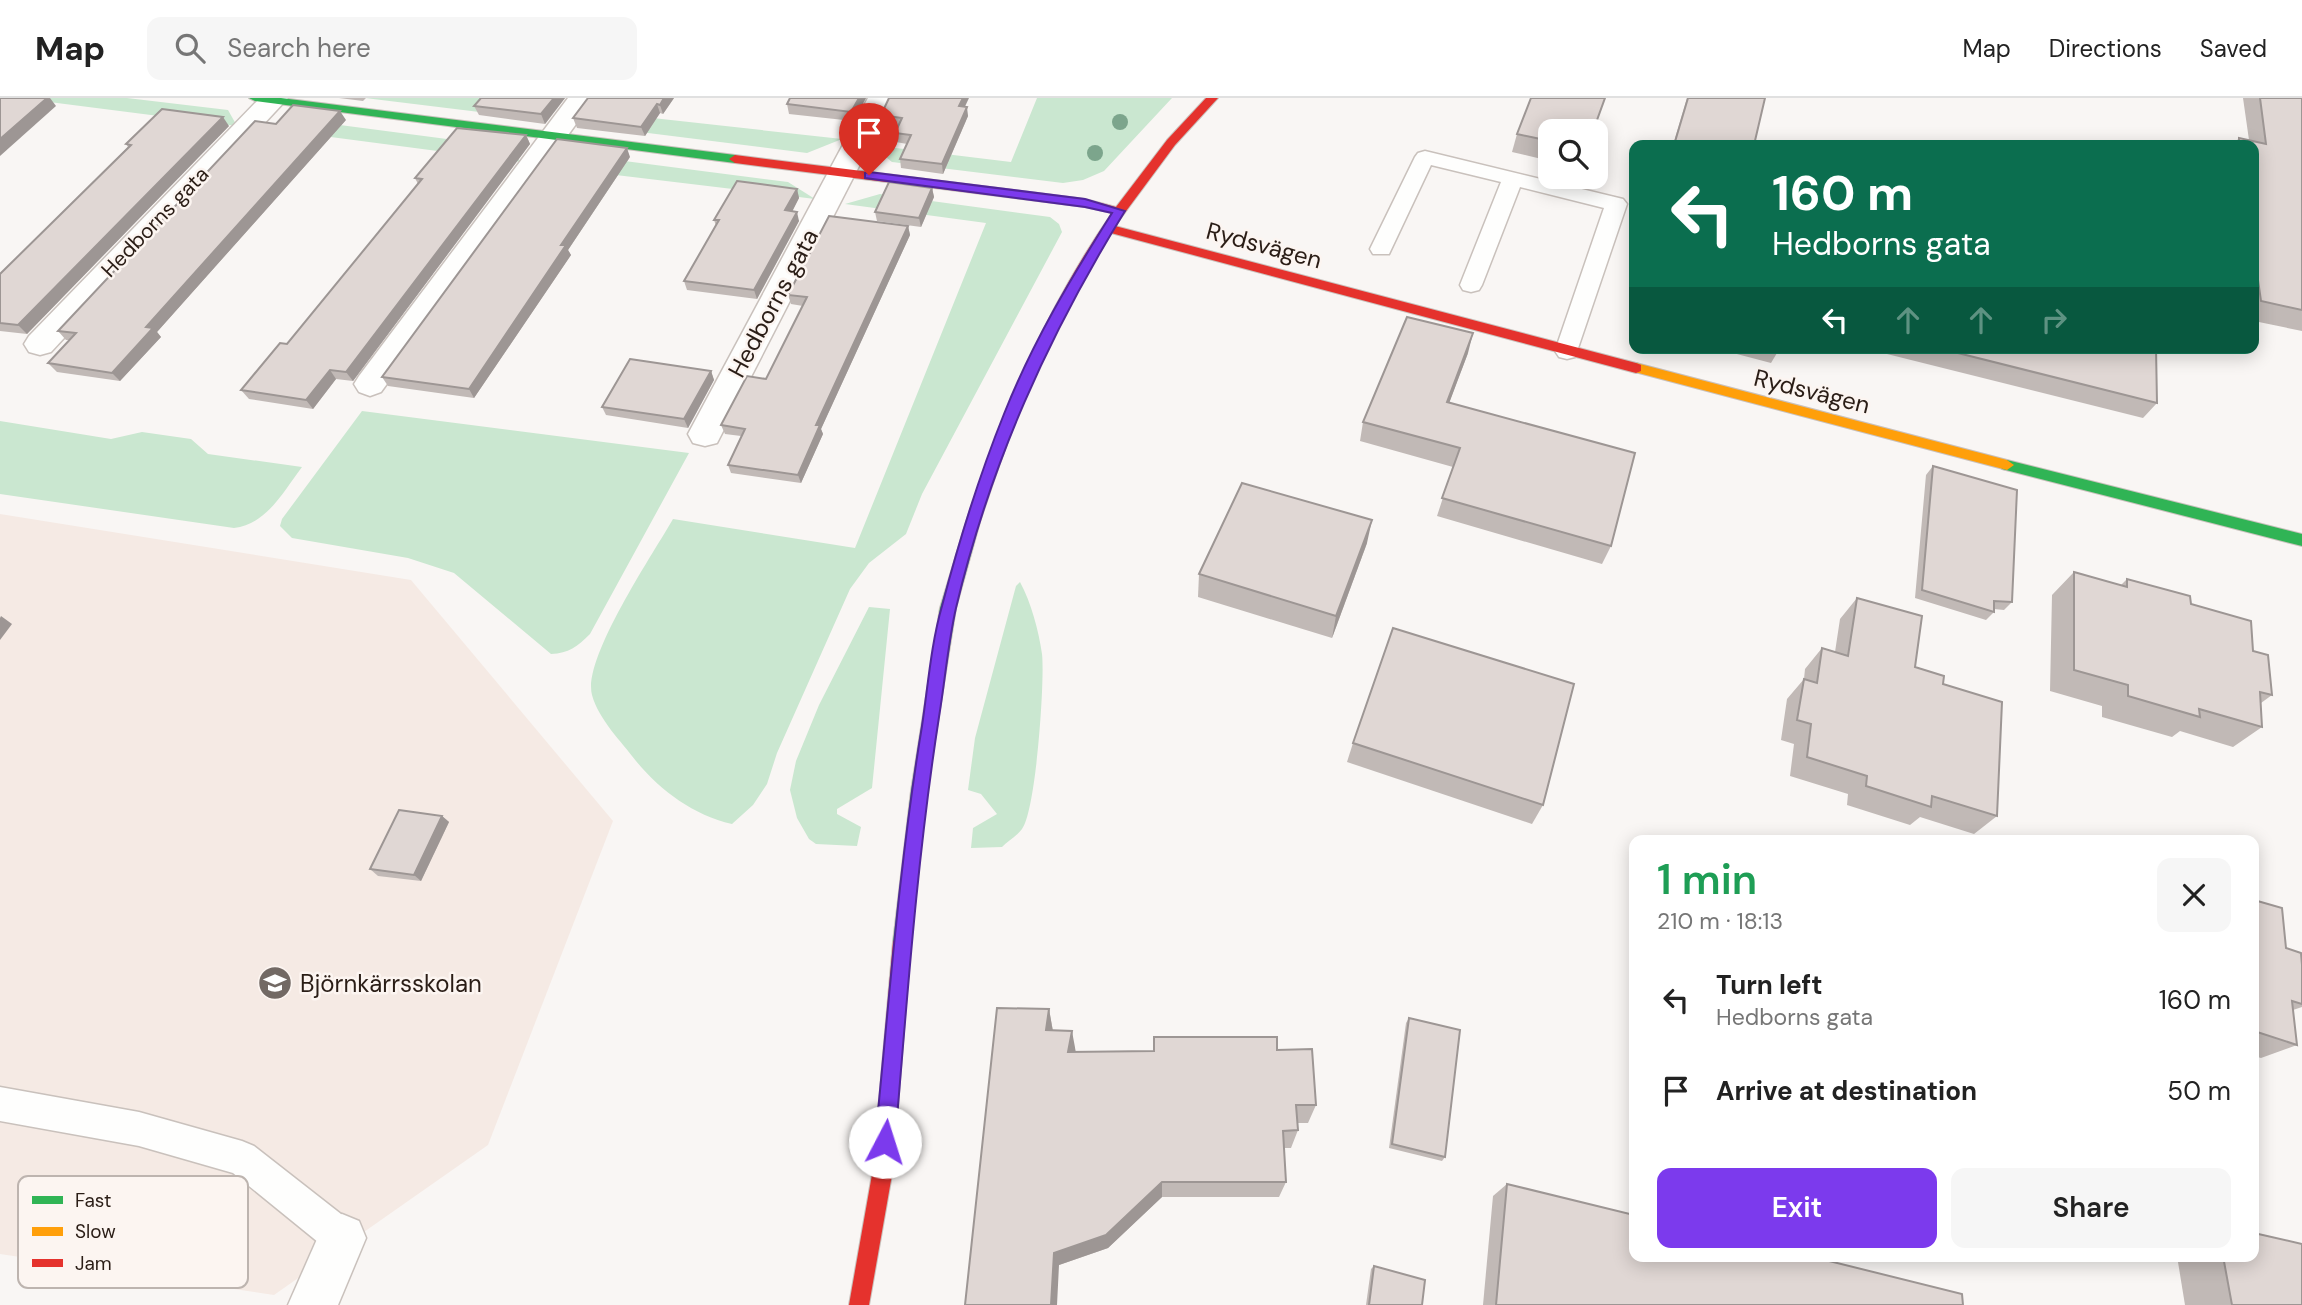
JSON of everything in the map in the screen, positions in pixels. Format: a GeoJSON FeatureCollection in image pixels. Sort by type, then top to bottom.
{"type":"FeatureCollection","features":[{"type":"Feature","properties":{"kind":"street"},"geometry":{"type":"LineString","coordinates":[[370,384],[582,98]]}},
{"type":"Feature","properties":{"kind":"street","name":"Hedborns gata"},"geometry":{"type":"LineString","coordinates":[[705,434],[880,98]]}},
{"type":"Feature","properties":{"kind":"street"},"geometry":{"type":"LineString","coordinates":[[859,1305],[883,1169],[903,926],[919,791],[948,608],[977,510],[1010,414],[1038,353],[1075,282],[1119,211],[1187,123],[1212,98]]}},
{"type":"Feature","properties":{"kind":"street","name":"Hedborns gata"},"geometry":{"type":"LineString","coordinates":[[40,344],[267,99],[1085,203],[1119,211]]}},
{"type":"Feature","properties":{"kind":"street","name":"Rydsvägen"},"geometry":{"type":"LineString","coordinates":[[1108,228],[1567,351],[2302,540]]}},
{"type":"Feature","properties":{"kind":"street"},"geometry":{"type":"LineString","coordinates":[[313,1305],[342,1238]]}},
{"type":"Feature","properties":{"kind":"lane"},"geometry":{"type":"LineString","coordinates":[[1381,248],[1425,157],[1616,204],[1567,351]]}},
{"type":"Feature","properties":{"kind":"lane"},"geometry":{"type":"LineString","coordinates":[[1471,285],[1513,178]]}},
{"type":"Feature","properties":{"kind":"lane"},"geometry":{"type":"LineString","coordinates":[[0,1104],[139,1129],[242,1158],[342,1238]]}},
{"type":"Feature","properties":{"kind":"shaded area","name":"Björnkärrsskolan"},"geometry":{"type":"Polygon","coordinates":[[[0,514],[411,580],[613,821],[488,1145],[274,1295],[227,1288],[248,1288],[248,1176],[18,1176],[18,1257],[0,1254],[0,514]]]}},
{"type":"Feature","properties":{"kind":"green space"},"geometry":{"type":"Polygon","coordinates":[[[18,98],[127,98],[228,110],[237,126],[18,98]]]}},
{"type":"Feature","properties":{"kind":"green space"},"geometry":{"type":"Polygon","coordinates":[[[365,98],[484,98],[558,108],[529,118],[365,98]]]}},
{"type":"Feature","properties":{"kind":"green space"},"geometry":{"type":"Polygon","coordinates":[[[1037,98],[1172,98],[1104,171],[1083,180],[1063,183],[892,162],[871,145],[1011,162],[1037,98]]]}},
{"type":"Feature","properties":{"kind":"green space"},"geometry":{"type":"Polygon","coordinates":[[[589,111],[842,139],[807,153],[600,127],[589,111]]]}},
{"type":"Feature","properties":{"kind":"green space"},"geometry":{"type":"Polygon","coordinates":[[[294,119],[508,147],[521,162],[262,128],[294,119]]]}},
{"type":"Feature","properties":{"kind":"green space"},"geometry":{"type":"Polygon","coordinates":[[[578,155],[788,182],[815,199],[549,167],[578,155]]]}},
{"type":"Feature","properties":{"kind":"green space"},"geometry":{"type":"Polygon","coordinates":[[[880,194],[1050,217],[1059,224],[1062,232],[922,494],[906,534],[869,563],[850,589],[777,753],[767,784],[753,805],[732,824],[691,808],[667,792],[646,772],[600,713],[592,695],[592,679],[598,657],[621,607],[673,519],[855,548],[986,223],[845,204],[880,194]]]}},
{"type":"Feature","properties":{"kind":"green space"},"geometry":{"type":"Polygon","coordinates":[[[362,411],[689,453],[590,634],[572,649],[551,654],[454,573],[408,558],[292,538],[280,526],[282,519],[362,411]]]}},
{"type":"Feature","properties":{"kind":"green space"},"geometry":{"type":"Polygon","coordinates":[[[0,421],[111,439],[142,432],[191,439],[208,454],[302,467],[265,514],[246,525],[234,528],[0,494],[0,421]]]}},
{"type":"Feature","properties":{"kind":"green space"},"geometry":{"type":"Polygon","coordinates":[[[1020,582],[1034,617],[1043,668],[1041,716],[1031,798],[1022,829],[1002,847],[971,848],[973,828],[997,814],[981,794],[968,790],[975,738],[1016,586],[1020,582]]]}},
{"type":"Feature","properties":{"kind":"green space"},"geometry":{"type":"Polygon","coordinates":[[[869,607],[890,609],[872,788],[837,809],[837,814],[861,827],[857,846],[816,844],[809,839],[797,818],[790,790],[796,761],[819,705],[869,607]]]}},
{"type":"Feature","properties":{"kind":"building"},"geometry":{"type":"Polygon","coordinates":[[[0,98],[47,98],[0,139],[0,98]]]}},
{"type":"Feature","properties":{"kind":"building"},"geometry":{"type":"Polygon","coordinates":[[[481,98],[554,98],[541,114],[474,106],[481,98]]]}},
{"type":"Feature","properties":{"kind":"building"},"geometry":{"type":"Polygon","coordinates":[[[588,98],[664,98],[641,127],[573,118],[588,98]]]}},
{"type":"Feature","properties":{"kind":"building"},"geometry":{"type":"Polygon","coordinates":[[[790,98],[859,98],[851,112],[787,104],[790,98]]]}},
{"type":"Feature","properties":{"kind":"building"},"geometry":{"type":"Polygon","coordinates":[[[889,98],[963,98],[959,106],[967,107],[942,164],[900,159],[911,135],[895,133],[902,118],[881,115],[889,98]]]}},
{"type":"Feature","properties":{"kind":"building"},"geometry":{"type":"Polygon","coordinates":[[[1531,98],[1605,98],[1597,119],[1538,119],[1538,138],[1517,134],[1531,98]]]}},
{"type":"Feature","properties":{"kind":"building"},"geometry":{"type":"Polygon","coordinates":[[[1688,98],[1765,98],[1755,140],[1675,140],[1688,98]]]}},
{"type":"Feature","properties":{"kind":"building"},"geometry":{"type":"Polygon","coordinates":[[[2260,98],[2302,98],[2302,310],[2261,301],[2259,142],[2266,144],[2260,98]]]}},
{"type":"Feature","properties":{"kind":"building"},"geometry":{"type":"Polygon","coordinates":[[[293,105],[340,111],[146,327],[153,328],[112,373],[48,363],[76,333],[58,331],[255,121],[276,124],[293,105]]]}},
{"type":"Feature","properties":{"kind":"building"},"geometry":{"type":"Polygon","coordinates":[[[162,109],[223,117],[18,325],[0,323],[0,274],[131,145],[126,144],[162,109]]]}},
{"type":"Feature","properties":{"kind":"building"},"geometry":{"type":"Polygon","coordinates":[[[457,128],[526,135],[346,372],[330,370],[306,400],[241,390],[280,343],[287,344],[422,179],[415,178],[457,128]]]}},
{"type":"Feature","properties":{"kind":"building"},"geometry":{"type":"Polygon","coordinates":[[[557,139],[627,148],[561,245],[566,245],[469,389],[382,377],[557,139]]]}},
{"type":"Feature","properties":{"kind":"building"},"geometry":{"type":"Polygon","coordinates":[[[737,181],[797,189],[785,210],[797,212],[754,290],[684,281],[719,220],[714,220],[737,181]]]}},
{"type":"Feature","properties":{"kind":"building"},"geometry":{"type":"Polygon","coordinates":[[[889,182],[932,188],[919,218],[875,212],[889,182]]]}},
{"type":"Feature","properties":{"kind":"building"},"geometry":{"type":"Polygon","coordinates":[[[829,216],[908,226],[816,425],[820,425],[798,475],[728,465],[745,429],[721,425],[747,376],[766,379],[807,297],[788,295],[829,216]]]}},
{"type":"Feature","properties":{"kind":"building"},"geometry":{"type":"Polygon","coordinates":[[[1407,317],[1473,333],[1447,402],[1635,453],[1611,546],[1442,498],[1460,448],[1363,422],[1407,317]]]}},
{"type":"Feature","properties":{"kind":"building"},"geometry":{"type":"Polygon","coordinates":[[[1962,354],[2156,354],[2157,403],[1962,354]]]}},
{"type":"Feature","properties":{"kind":"building"},"geometry":{"type":"Polygon","coordinates":[[[630,359],[711,371],[684,419],[602,407],[630,359]]]}},
{"type":"Feature","properties":{"kind":"building"},"geometry":{"type":"Polygon","coordinates":[[[1933,466],[2017,490],[2012,602],[1994,601],[1994,612],[1922,590],[1933,466]]]}},
{"type":"Feature","properties":{"kind":"building"},"geometry":{"type":"Polygon","coordinates":[[[1242,483],[1372,520],[1336,616],[1199,574],[1242,483]]]}},
{"type":"Feature","properties":{"kind":"building"},"geometry":{"type":"Polygon","coordinates":[[[2074,572],[2127,587],[2127,579],[2190,596],[2191,604],[2251,621],[2253,651],[2268,655],[2272,695],[2260,692],[2262,727],[2199,709],[2200,717],[2128,696],[2128,685],[2074,670],[2074,572]]]}},
{"type":"Feature","properties":{"kind":"building"},"geometry":{"type":"Polygon","coordinates":[[[1857,598],[1922,616],[1915,667],[1944,676],[1943,684],[2002,702],[1997,816],[1932,796],[1931,807],[1866,786],[1867,776],[1807,757],[1811,724],[1797,720],[1804,679],[1817,683],[1822,648],[1848,656],[1857,598]]]}},
{"type":"Feature","properties":{"kind":"building"},"geometry":{"type":"Polygon","coordinates":[[[1393,628],[1574,684],[1543,805],[1353,743],[1393,628]]]}},
{"type":"Feature","properties":{"kind":"building"},"geometry":{"type":"Polygon","coordinates":[[[399,810],[442,816],[414,875],[370,869],[399,810]]]}},
{"type":"Feature","properties":{"kind":"building"},"geometry":{"type":"Polygon","coordinates":[[[2259,901],[2282,908],[2286,948],[2301,953],[2302,1004],[2292,1001],[2297,1045],[2259,1033],[2259,901]]]}},
{"type":"Feature","properties":{"kind":"building"},"geometry":{"type":"Polygon","coordinates":[[[997,1008],[1049,1009],[1046,1030],[1072,1031],[1068,1052],[1154,1051],[1154,1037],[1277,1037],[1277,1050],[1312,1049],[1316,1105],[1296,1105],[1298,1130],[1283,1131],[1286,1182],[1162,1182],[1106,1235],[1054,1253],[1051,1305],[965,1305],[997,1008]]]}},
{"type":"Feature","properties":{"kind":"building"},"geometry":{"type":"Polygon","coordinates":[[[1409,1018],[1460,1030],[1445,1157],[1392,1144],[1409,1018]]]}},
{"type":"Feature","properties":{"kind":"building"},"geometry":{"type":"Polygon","coordinates":[[[1507,1184],[1629,1214],[1629,1262],[1833,1262],[1962,1294],[1963,1305],[1496,1305],[1507,1184]]]}},
{"type":"Feature","properties":{"kind":"building"},"geometry":{"type":"Polygon","coordinates":[[[2259,1234],[2302,1244],[2302,1305],[2232,1305],[2224,1262],[2259,1262],[2259,1234]]]}},
{"type":"Feature","properties":{"kind":"building"},"geometry":{"type":"Polygon","coordinates":[[[1374,1266],[1425,1280],[1422,1305],[1369,1305],[1374,1266]]]}},
{"type":"Feature","properties":{"kind":"traffic: fast"},"geometry":{"type":"LineString","coordinates":[[255,98],[735,159]]}},
{"type":"Feature","properties":{"kind":"traffic: fast"},"geometry":{"type":"LineString","coordinates":[[2007,465],[2302,540]]}},
{"type":"Feature","properties":{"kind":"traffic: fast"},"geometry":{"type":"LineString","coordinates":[[902,942],[919,791],[948,608],[973,522]]}},
{"type":"Feature","properties":{"kind":"traffic: slow"},"geometry":{"type":"LineString","coordinates":[[1636,368],[2007,465]]}},
{"type":"Feature","properties":{"kind":"traffic: jam"},"geometry":{"type":"LineString","coordinates":[[973,522],[1014,407],[1067,295],[1098,242],[1133,191],[1171,143],[1212,98]]}},
{"type":"Feature","properties":{"kind":"traffic: jam"},"geometry":{"type":"LineString","coordinates":[[735,159],[1085,203],[1119,211]]}},
{"type":"Feature","properties":{"kind":"traffic: jam"},"geometry":{"type":"LineString","coordinates":[[1108,228],[1636,368]]}},
{"type":"Feature","properties":{"kind":"traffic: jam"},"geometry":{"type":"LineString","coordinates":[[859,1305],[883,1169],[902,942]]}},
{"type":"Feature","properties":{"kind":"place","name":"Björnkärrsskolan"},"geometry":{"type":"Point","coordinates":[275,983]}},
{"type":"Feature","properties":{"kind":"route"},"geometry":{"type":"LineString","coordinates":[[869,175],[1085,203],[1119,211],[1075,282],[1010,414],[977,510],[948,608],[909,872],[885,1142]]}}]}
